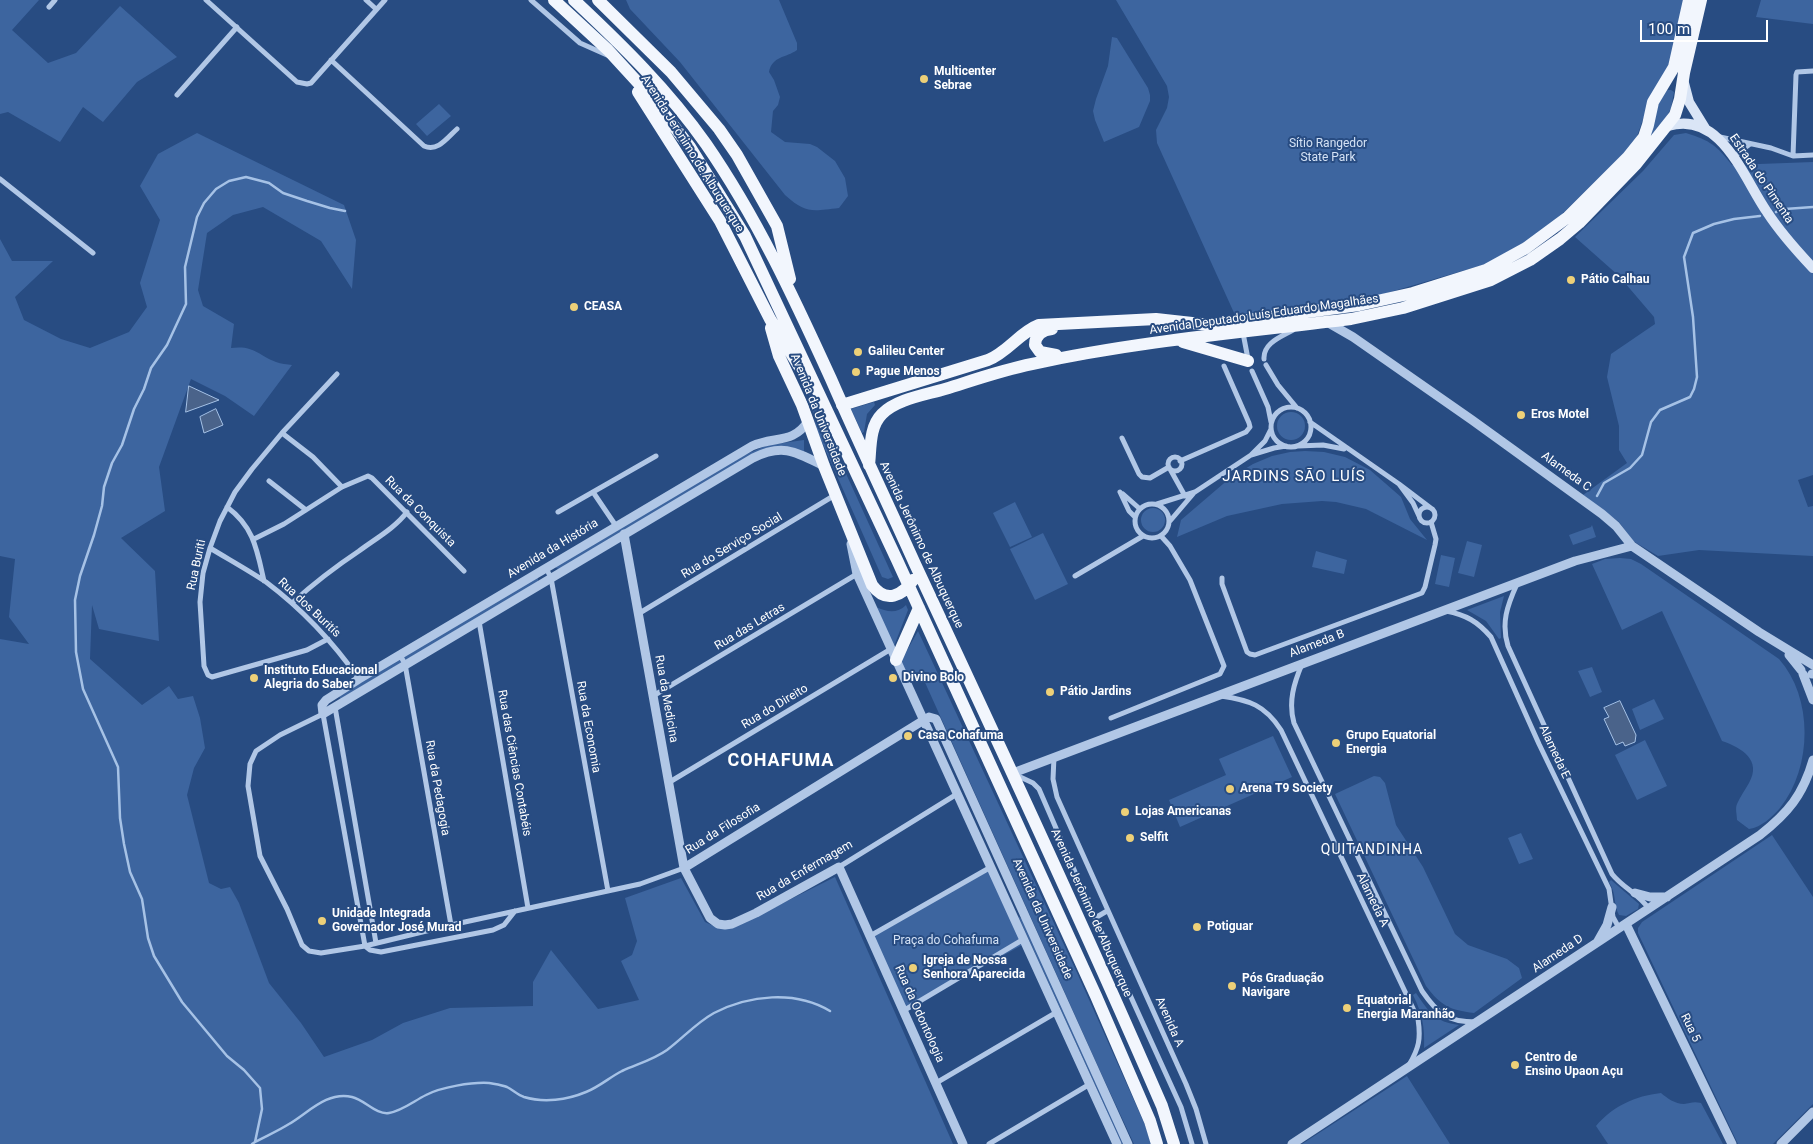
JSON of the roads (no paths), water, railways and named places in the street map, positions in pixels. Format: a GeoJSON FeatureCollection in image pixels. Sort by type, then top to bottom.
{"type":"FeatureCollection","features":[{"type":"Feature","properties":{"kind":"main road","name":"Avenida Jerônimo de Albuquerque"},"geometry":{"type":"LineString","coordinates":[[554,0],[616,58],[652,98],[685,141],[738,223],[822,398],[1096,996],[1150,1121],[1157,1144]]}},
{"type":"Feature","properties":{"kind":"main road","name":"Avenida Jerônimo de Albuquerque"},"geometry":{"type":"LineString","coordinates":[[574,0],[664,90],[706,144],[762,235],[795,302],[1012,773],[1162,1106],[1174,1144]]}},
{"type":"Feature","properties":{"kind":"main road"},"geometry":{"type":"LineString","coordinates":[[598,0],[671,72],[719,129],[737,154],[777,226],[795,302]]}},
{"type":"Feature","properties":{"kind":"main road","name":"Avenida Deputado Luís Eduardo Magalhães"},"geometry":{"type":"LineString","coordinates":[[842,405],[994,358],[1028,331],[1039,325],[1156,319],[1210,325],[1359,305],[1413,293],[1486,270],[1526,248],[1553,230],[1610,176],[1644,137],[1653,102],[1674,66],[1689,0]]}},
{"type":"Feature","properties":{"kind":"main road","name":"Avenida Deputado Luís Eduardo Magalhães"},"geometry":{"type":"LineString","coordinates":[[869,465],[873,431],[876,422],[885,412],[898,404],[998,372],[1049,360],[1106,350],[1327,322],[1403,308],[1491,280],[1530,260],[1579,223],[1636,164],[1668,126],[1675,115],[1680,98],[1701,0]]}},
{"type":"Feature","properties":{"kind":"main road","name":"Avenida Jerônimo de Albuquerque"},"geometry":{"type":"LineString","coordinates":[[616,58],[720,221],[770,319]]}},
{"type":"Feature","properties":{"kind":"main road","name":"Estrada do Pimenta"},"geometry":{"type":"LineString","coordinates":[[1683,78],[1689,102],[1706,129]]}},
{"type":"Feature","properties":{"kind":"main road"},"geometry":{"type":"LineString","coordinates":[[1661,88],[1668,84],[1674,86],[1678,89],[1680,98]]}},
{"type":"Feature","properties":{"kind":"main road","name":"Estrada do Pimenta"},"geometry":{"type":"LineString","coordinates":[[1668,126],[1688,122],[1706,129],[1715,135],[1727,147],[1784,237],[1813,268]]}},
{"type":"Feature","properties":{"kind":"main road"},"geometry":{"type":"LineString","coordinates":[[770,319],[822,398]]}},
{"type":"Feature","properties":{"kind":"main road","name":"Avenida da Universidade"},"geometry":{"type":"LineString","coordinates":[[770,319],[777,349],[875,589],[885,595],[892,596],[900,594],[909,587]]}},
{"type":"Feature","properties":{"kind":"main road"},"geometry":{"type":"LineString","coordinates":[[1106,350],[1050,355],[1038,351],[1034,343],[1038,334],[1047,330],[1114,325],[1156,319]]}},
{"type":"Feature","properties":{"kind":"main road"},"geometry":{"type":"LineString","coordinates":[[1178,341],[1250,366]]}},
{"type":"Feature","properties":{"kind":"main road"},"geometry":{"type":"LineString","coordinates":[[909,587],[919,572]]}},
{"type":"Feature","properties":{"kind":"main road"},"geometry":{"type":"LineString","coordinates":[[894,655],[918,608]]}},
{"type":"Feature","properties":{"kind":"street"},"geometry":{"type":"LineString","coordinates":[[48,7],[55,0]]}},
{"type":"Feature","properties":{"kind":"street"},"geometry":{"type":"LineString","coordinates":[[206,0],[297,82],[307,84],[312,82],[385,0]]}},
{"type":"Feature","properties":{"kind":"street"},"geometry":{"type":"LineString","coordinates":[[366,0],[376,9]]}},
{"type":"Feature","properties":{"kind":"street"},"geometry":{"type":"LineString","coordinates":[[531,0],[580,43],[616,58]]}},
{"type":"Feature","properties":{"kind":"street"},"geometry":{"type":"LineString","coordinates":[[177,95],[237,27]]}},
{"type":"Feature","properties":{"kind":"street"},"geometry":{"type":"LineString","coordinates":[[331,60],[424,146],[437,147],[457,129]]}},
{"type":"Feature","properties":{"kind":"street"},"geometry":{"type":"LineString","coordinates":[[1793,156],[1796,74],[1800,71],[1813,71]]}},
{"type":"Feature","properties":{"kind":"street"},"geometry":{"type":"LineString","coordinates":[[1715,135],[1751,143],[1793,156],[1813,155]]}},
{"type":"Feature","properties":{"kind":"street"},"geometry":{"type":"LineString","coordinates":[[1734,158],[1738,152],[1751,143]]}},
{"type":"Feature","properties":{"kind":"street"},"geometry":{"type":"LineString","coordinates":[[0,178],[93,253]]}},
{"type":"Feature","properties":{"kind":"street"},"geometry":{"type":"LineString","coordinates":[[1351,318],[1347,328],[1353,337]]}},
{"type":"Feature","properties":{"kind":"street","name":"Alameda C"},"geometry":{"type":"LineString","coordinates":[[1327,322],[1353,337],[1472,420],[1602,514],[1616,526],[1632,546],[1760,632],[1809,671]]}},
{"type":"Feature","properties":{"kind":"street"},"geometry":{"type":"LineString","coordinates":[[1300,325],[1269,345],[1264,354],[1265,362],[1278,384],[1297,408],[1307,416],[1310,422],[1432,508],[1435,516],[1431,522]]}},
{"type":"Feature","properties":{"kind":"street"},"geometry":{"type":"LineString","coordinates":[[1243,332],[1250,366],[1268,408],[1271,429],[1276,440],[1288,446]]}},
{"type":"Feature","properties":{"kind":"street"},"geometry":{"type":"LineString","coordinates":[[1186,496],[1169,468],[1168,462],[1173,458],[1180,460],[1246,432],[1250,427],[1250,423],[1224,366]]}},
{"type":"Feature","properties":{"kind":"street","name":"Rua Buriti"},"geometry":{"type":"LineString","coordinates":[[328,639],[307,650],[212,677],[208,675],[204,666],[200,613],[204,573],[210,548],[227,507],[246,477],[282,433],[337,374]]}},
{"type":"Feature","properties":{"kind":"street"},"geometry":{"type":"LineString","coordinates":[[1271,422],[1278,411],[1284,408],[1297,408]]}},
{"type":"Feature","properties":{"kind":"street"},"geometry":{"type":"LineString","coordinates":[[791,451],[789,445],[790,437],[802,431],[808,421]]}},
{"type":"Feature","properties":{"kind":"street"},"geometry":{"type":"LineString","coordinates":[[1294,446],[1300,444],[1309,435],[1310,422]]}},
{"type":"Feature","properties":{"kind":"street"},"geometry":{"type":"LineString","coordinates":[[1251,456],[1265,441],[1271,429]]}},
{"type":"Feature","properties":{"kind":"street"},"geometry":{"type":"LineString","coordinates":[[282,433],[313,458],[342,487]]}},
{"type":"Feature","properties":{"kind":"street","name":"Avenida da História"},"geometry":{"type":"LineString","coordinates":[[323,714],[323,704],[326,700],[616,526],[752,446],[766,441],[790,437]]}},
{"type":"Feature","properties":{"kind":"street"},"geometry":{"type":"LineString","coordinates":[[1122,438],[1142,477],[1150,478],[1169,468]]}},
{"type":"Feature","properties":{"kind":"street"},"geometry":{"type":"LineString","coordinates":[[1135,517],[1140,508],[1195,492],[1251,456],[1274,448],[1328,446],[1352,452]]}},
{"type":"Feature","properties":{"kind":"street","name":"Avenida da História"},"geometry":{"type":"LineString","coordinates":[[323,714],[753,458],[775,450],[791,451],[824,466]]}},
{"type":"Feature","properties":{"kind":"street"},"geometry":{"type":"LineString","coordinates":[[558,512],[656,456]]}},
{"type":"Feature","properties":{"kind":"street"},"geometry":{"type":"LineString","coordinates":[[1169,468],[1174,471],[1178,470],[1181,467],[1180,460]]}},
{"type":"Feature","properties":{"kind":"street","name":"Rua da Conquista"},"geometry":{"type":"LineString","coordinates":[[254,539],[284,524],[342,487],[368,476],[407,512],[464,571]]}},
{"type":"Feature","properties":{"kind":"street"},"geometry":{"type":"LineString","coordinates":[[269,481],[306,510]]}},
{"type":"Feature","properties":{"kind":"street"},"geometry":{"type":"LineString","coordinates":[[1399,484],[1423,522],[1431,522]]}},
{"type":"Feature","properties":{"kind":"street"},"geometry":{"type":"LineString","coordinates":[[593,492],[616,526]]}},
{"type":"Feature","properties":{"kind":"street"},"geometry":{"type":"LineString","coordinates":[[1140,508],[1120,492],[1129,510],[1135,517],[1137,529],[1143,536],[1152,538],[1161,536],[1169,527],[1170,521],[1166,510],[1156,504]]}},
{"type":"Feature","properties":{"kind":"street"},"geometry":{"type":"LineString","coordinates":[[1170,521],[1195,492]]}},
{"type":"Feature","properties":{"kind":"street","name":"Rua do Serviço Social"},"geometry":{"type":"LineString","coordinates":[[638,614],[836,494]]}},
{"type":"Feature","properties":{"kind":"street"},"geometry":{"type":"LineString","coordinates":[[227,507],[236,514],[254,539],[264,581]]}},
{"type":"Feature","properties":{"kind":"street"},"geometry":{"type":"LineString","coordinates":[[1419,516],[1422,509],[1432,508]]}},
{"type":"Feature","properties":{"kind":"street"},"geometry":{"type":"LineString","coordinates":[[292,603],[316,581],[402,519],[407,512]]}},
{"type":"Feature","properties":{"kind":"street","name":"Avenida da Universidade"},"geometry":{"type":"LineString","coordinates":[[846,520],[857,574],[1117,1144]]}},
{"type":"Feature","properties":{"kind":"street"},"geometry":{"type":"LineString","coordinates":[[1222,578],[1222,584],[1247,652],[1255,655],[1422,593],[1436,539],[1431,522]]}},
{"type":"Feature","properties":{"kind":"street","name":"Rua da Medicina"},"geometry":{"type":"LineString","coordinates":[[624,534],[684,868]]}},
{"type":"Feature","properties":{"kind":"street"},"geometry":{"type":"LineString","coordinates":[[1075,576],[1143,536]]}},
{"type":"Feature","properties":{"kind":"street"},"geometry":{"type":"LineString","coordinates":[[1110,718],[1220,674],[1224,666],[1190,580],[1170,546],[1161,536]]}},
{"type":"Feature","properties":{"kind":"street","name":"Alameda B"},"geometry":{"type":"LineString","coordinates":[[1012,773],[1518,582],[1581,559],[1632,546]]}},
{"type":"Feature","properties":{"kind":"street","name":"Rua dos Buritís"},"geometry":{"type":"LineString","coordinates":[[210,548],[264,581],[292,603],[339,650],[359,679]]}},
{"type":"Feature","properties":{"kind":"street","name":"Rua da Economia"},"geometry":{"type":"LineString","coordinates":[[546,568],[551,578],[608,891]]}},
{"type":"Feature","properties":{"kind":"street","name":"Rua das Letras"},"geometry":{"type":"LineString","coordinates":[[653,696],[857,574]]}},
{"type":"Feature","properties":{"kind":"street","name":"Alameda E"},"geometry":{"type":"LineString","coordinates":[[1518,582],[1505,615],[1505,636],[1508,646],[1612,874],[1643,900],[1649,909]]}},
{"type":"Feature","properties":{"kind":"street","name":"Alameda E"},"geometry":{"type":"LineString","coordinates":[[1443,610],[1470,618],[1480,625],[1491,637],[1538,744],[1609,889],[1613,919],[1623,926]]}},
{"type":"Feature","properties":{"kind":"street","name":"Rua das Ciências Contabéis"},"geometry":{"type":"LineString","coordinates":[[479,621],[528,908]]}},
{"type":"Feature","properties":{"kind":"street","name":"Rua da Pedagogia"},"geometry":{"type":"LineString","coordinates":[[400,655],[405,664],[451,925]]}},
{"type":"Feature","properties":{"kind":"street","name":"Rua do Direito"},"geometry":{"type":"LineString","coordinates":[[668,783],[894,655]]}},
{"type":"Feature","properties":{"kind":"street","name":"Alameda A"},"geometry":{"type":"LineString","coordinates":[[1302,663],[1292,699],[1291,707],[1294,723],[1422,991],[1433,1007],[1445,1016],[1463,1022],[1479,1022]]}},
{"type":"Feature","properties":{"kind":"street"},"geometry":{"type":"LineString","coordinates":[[1809,671],[1812,695]]}},
{"type":"Feature","properties":{"kind":"street","name":"Alameda A"},"geometry":{"type":"LineString","coordinates":[[1218,695],[1240,699],[1257,705],[1269,713],[1281,730],[1418,1019],[1420,1032],[1419,1046],[1408,1066]]}},
{"type":"Feature","properties":{"kind":"street"},"geometry":{"type":"LineString","coordinates":[[335,707],[376,944]]}},
{"type":"Feature","properties":{"kind":"street"},"geometry":{"type":"LineString","coordinates":[[323,714],[365,946],[370,950],[381,952],[493,930],[504,925],[515,911]]}},
{"type":"Feature","properties":{"kind":"street","name":"Rua da Filosofia"},"geometry":{"type":"LineString","coordinates":[[323,714],[280,735],[253,754],[248,786],[260,856],[287,909],[302,945],[309,950],[321,953],[376,944],[451,925],[640,884],[684,868],[924,720]]}},
{"type":"Feature","properties":{"kind":"street","name":"Avenida da Universidade"},"geometry":{"type":"LineString","coordinates":[[924,720],[933,717],[939,723],[1128,1144]]}},
{"type":"Feature","properties":{"kind":"street"},"geometry":{"type":"LineString","coordinates":[[1538,744],[1543,738],[1550,738]]}},
{"type":"Feature","properties":{"kind":"street","name":"Avenida A"},"geometry":{"type":"LineString","coordinates":[[1054,757],[1053,779],[1057,796],[1186,1084],[1196,1109],[1206,1144]]}},
{"type":"Feature","properties":{"kind":"street","name":"Alameda D"},"geometry":{"type":"LineString","coordinates":[[1292,1144],[1760,835],[1782,816],[1797,799],[1813,760]]}},
{"type":"Feature","properties":{"kind":"street","name":"Avenida A"},"geometry":{"type":"LineString","coordinates":[[1012,773],[1032,782],[1039,789],[1094,918],[1180,1107],[1192,1144]]}},
{"type":"Feature","properties":{"kind":"street"},"geometry":{"type":"LineString","coordinates":[[1561,791],[1568,792],[1571,786]]}},
{"type":"Feature","properties":{"kind":"street","name":"Rua da Enfermagem"},"geometry":{"type":"LineString","coordinates":[[684,868],[710,918],[718,924],[732,924],[756,913],[839,867],[957,794]]}},
{"type":"Feature","properties":{"kind":"street","name":"Rua da Odontologia"},"geometry":{"type":"LineString","coordinates":[[839,867],[963,1144]]}},
{"type":"Feature","properties":{"kind":"street"},"geometry":{"type":"LineString","coordinates":[[870,936],[990,867]]}},
{"type":"Feature","properties":{"kind":"street"},"geometry":{"type":"LineString","coordinates":[[1003,895],[1014,890]]}},
{"type":"Feature","properties":{"kind":"street"},"geometry":{"type":"LineString","coordinates":[[1635,893],[1650,897],[1667,897]]}},
{"type":"Feature","properties":{"kind":"street"},"geometry":{"type":"LineString","coordinates":[[1011,911],[1021,906]]}},
{"type":"Feature","properties":{"kind":"street"},"geometry":{"type":"LineString","coordinates":[[1598,942],[1607,925],[1612,907]]}},
{"type":"Feature","properties":{"kind":"street"},"geometry":{"type":"LineString","coordinates":[[1094,918],[1107,911]]}},
{"type":"Feature","properties":{"kind":"street","name":"Rua 5"},"geometry":{"type":"LineString","coordinates":[[1623,926],[1732,1144]]}},
{"type":"Feature","properties":{"kind":"street"},"geometry":{"type":"LineString","coordinates":[[903,1010],[1024,939]]}},
{"type":"Feature","properties":{"kind":"street"},"geometry":{"type":"LineString","coordinates":[[936,1083],[1057,1012]]}},
{"type":"Feature","properties":{"kind":"street"},"geometry":{"type":"LineString","coordinates":[[989,1144],[1090,1084]]}},
{"type":"Feature","properties":{"kind":"street"},"geometry":{"type":"LineString","coordinates":[[1781,1144],[1813,1112]]}},
{"type":"Feature","properties":{"kind":"waterway"},"geometry":{"type":"LineString","coordinates":[[252,1144],[255,1142],[262,1109],[260,1088],[244,1070],[227,1056],[182,1002],[154,956],[148,938],[142,899],[130,872],[124,844],[120,818],[118,767],[83,689],[76,652],[75,600],[80,576],[102,506],[104,487],[112,463],[122,445],[151,368],[167,345],[186,304],[185,267],[197,217],[204,203],[216,189],[229,181],[246,177],[269,183],[283,193],[345,211]]}},
{"type":"Feature","properties":{"kind":"waterway"},"geometry":{"type":"LineString","coordinates":[[1776,212],[1785,209],[1813,207]]}},
{"type":"Feature","properties":{"kind":"waterway"},"geometry":{"type":"LineString","coordinates":[[1597,496],[1604,483],[1630,468],[1642,455],[1651,422],[1660,410],[1690,397],[1694,389],[1697,377],[1693,317],[1684,257],[1693,233],[1714,224],[1760,216]]}},
{"type":"Feature","properties":{"kind":"waterway"},"geometry":{"type":"LineString","coordinates":[[255,1142],[285,1127],[318,1104],[334,1097],[352,1097],[375,1110],[389,1113],[440,1090],[474,1083],[489,1083],[503,1086],[522,1096],[539,1100],[555,1100],[579,1095],[622,1071],[662,1053],[707,1017],[742,1002],[772,997],[787,998],[816,1004],[830,1011]]}},
{"type":"Feature","properties":{"kind":"place","name":"Multicenter Sebrae"},"geometry":{"type":"Point","coordinates":[924,79]}},
{"type":"Feature","properties":{"kind":"place","name":"Pátio Calhau"},"geometry":{"type":"Point","coordinates":[1571,280]}},
{"type":"Feature","properties":{"kind":"place","name":"CEASA"},"geometry":{"type":"Point","coordinates":[574,307]}},
{"type":"Feature","properties":{"kind":"place","name":"Galileu Center"},"geometry":{"type":"Point","coordinates":[858,352]}},
{"type":"Feature","properties":{"kind":"place","name":"Pague Menos"},"geometry":{"type":"Point","coordinates":[856,372]}},
{"type":"Feature","properties":{"kind":"place","name":"Eros Motel"},"geometry":{"type":"Point","coordinates":[1521,415]}},
{"type":"Feature","properties":{"kind":"place","name":"Instituto Educacional Alegria do Saber"},"geometry":{"type":"Point","coordinates":[254,678]}},
{"type":"Feature","properties":{"kind":"place","name":"Divino Bolo"},"geometry":{"type":"Point","coordinates":[893,678]}},
{"type":"Feature","properties":{"kind":"place","name":"Pátio Jardins"},"geometry":{"type":"Point","coordinates":[1050,692]}},
{"type":"Feature","properties":{"kind":"place","name":"Casa Cohafuma"},"geometry":{"type":"Point","coordinates":[908,736]}},
{"type":"Feature","properties":{"kind":"place","name":"Grupo Equatorial Energia"},"geometry":{"type":"Point","coordinates":[1336,743]}},
{"type":"Feature","properties":{"kind":"place","name":"Arena T9 Society"},"geometry":{"type":"Point","coordinates":[1230,789]}},
{"type":"Feature","properties":{"kind":"place","name":"Lojas Americanas"},"geometry":{"type":"Point","coordinates":[1125,812]}},
{"type":"Feature","properties":{"kind":"place","name":"Selfit"},"geometry":{"type":"Point","coordinates":[1130,838]}},
{"type":"Feature","properties":{"kind":"place","name":"Unidade Integrada Governador José Murad"},"geometry":{"type":"Point","coordinates":[322,921]}},
{"type":"Feature","properties":{"kind":"place","name":"Potiguar"},"geometry":{"type":"Point","coordinates":[1197,927]}},
{"type":"Feature","properties":{"kind":"place","name":"Igreja de Nossa Senhora Aparecida"},"geometry":{"type":"Point","coordinates":[913,968]}},
{"type":"Feature","properties":{"kind":"place","name":"Pós Graduação Navigare"},"geometry":{"type":"Point","coordinates":[1232,986]}},
{"type":"Feature","properties":{"kind":"place","name":"Equatorial Energia Maranhão"},"geometry":{"type":"Point","coordinates":[1347,1008]}},
{"type":"Feature","properties":{"kind":"place","name":"Centro de Ensino Upaon Açu"},"geometry":{"type":"Point","coordinates":[1515,1065]}},
{"type":"Feature","properties":{"kind":"district","name":"JARDINS SÃO LUÍS"},"geometry":{"type":"Point","coordinates":[1294,477]}},
{"type":"Feature","properties":{"kind":"district","name":"COHAFUMA"},"geometry":{"type":"Point","coordinates":[781,761]}},
{"type":"Feature","properties":{"kind":"district","name":"QUITANDINHA"},"geometry":{"type":"Point","coordinates":[1372,850]}},
{"type":"Feature","properties":{"kind":"park label","name":"Sítio Rangedor State Park"},"geometry":{"type":"Point","coordinates":[1328,151]}},
{"type":"Feature","properties":{"kind":"park label","name":"Praça do Cohafuma"},"geometry":{"type":"Point","coordinates":[946,941]}}]}
